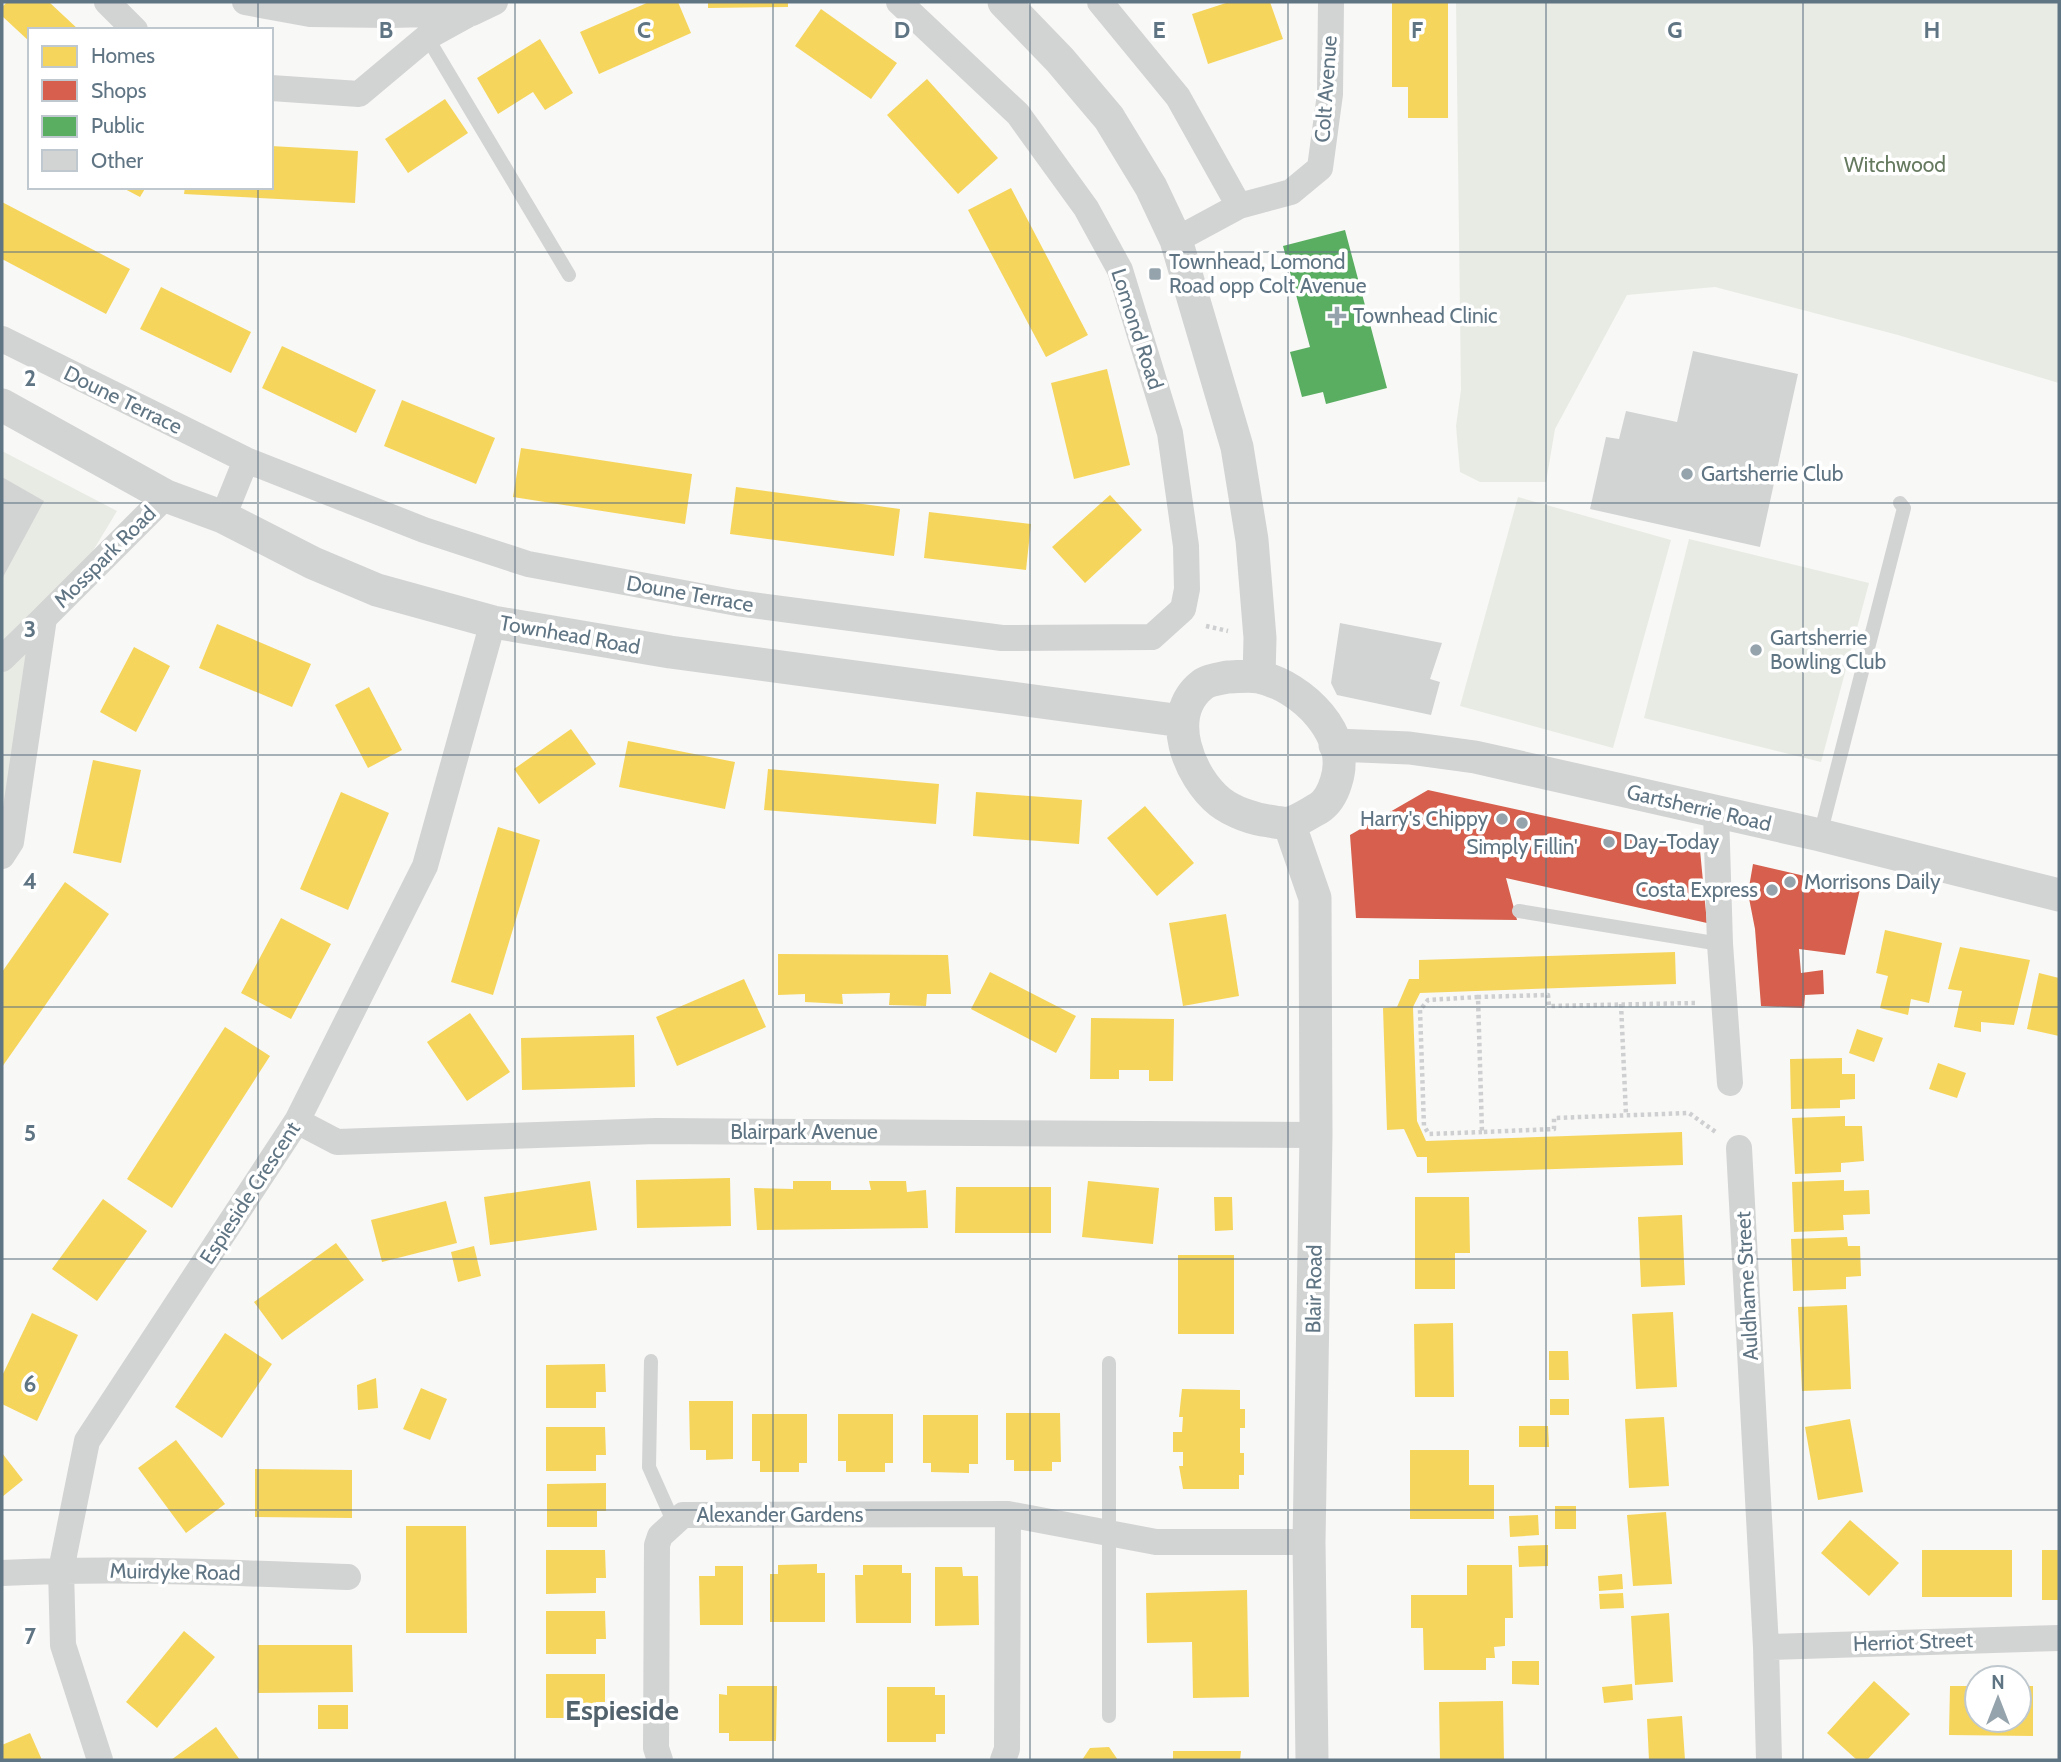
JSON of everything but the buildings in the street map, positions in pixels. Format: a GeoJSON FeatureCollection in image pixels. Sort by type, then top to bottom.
{"type":"FeatureCollection","features":[{"type":"Feature","properties":{"kind":"street"},"geometry":{"type":"LineString","coordinates":[[107,2],[133,28]]}},
{"type":"Feature","properties":{"kind":"street"},"geometry":{"type":"LineString","coordinates":[[245,2],[310,14],[483,7]]}},
{"type":"Feature","properties":{"kind":"street","name":"Lomond Road"},"geometry":{"type":"LineString","coordinates":[[899,2],[1018,114],[1086,208],[1120,270],[1170,433],[1186,546],[1187,589],[1184,609],[1175,619]]}},
{"type":"Feature","properties":{"kind":"street"},"geometry":{"type":"LineString","coordinates":[[1004,2],[1060,60],[1109,118],[1151,187],[1176,240],[1237,447],[1252,540],[1260,638],[1259,677]]}},
{"type":"Feature","properties":{"kind":"street"},"geometry":{"type":"LineString","coordinates":[[1100,2],[1178,97],[1239,206],[1176,240]]}},
{"type":"Feature","properties":{"kind":"street","name":"Colt Avenue"},"geometry":{"type":"LineString","coordinates":[[1239,206],[1292,192],[1320,168],[1330,94],[1331,2]]}},
{"type":"Feature","properties":{"kind":"street"},"geometry":{"type":"LineString","coordinates":[[273,88],[359,94],[427,37],[483,7]]}},
{"type":"Feature","properties":{"kind":"street","name":"Doune Terrace"},"geometry":{"type":"LineString","coordinates":[[2,340],[246,460],[424,530],[528,564],[737,603],[1002,638],[1152,637],[1175,619]]}},
{"type":"Feature","properties":{"kind":"street","name":"Townhead Road"},"geometry":{"type":"LineString","coordinates":[[2,405],[166,496],[223,517],[313,563],[377,590],[494,622],[670,652],[1182,721]]}},
{"type":"Feature","properties":{"kind":"street"},"geometry":{"type":"LineString","coordinates":[[223,517],[246,460]]}},
{"type":"Feature","properties":{"kind":"street","name":"Mosspark Road"},"geometry":{"type":"LineString","coordinates":[[2,659],[166,496]]}},
{"type":"Feature","properties":{"kind":"street","name":"Mosspark Road"},"geometry":{"type":"LineString","coordinates":[[2,856],[12,842],[44,618]]}},
{"type":"Feature","properties":{"kind":"street","name":"Espieside Crescent"},"geometry":{"type":"LineString","coordinates":[[100,1760],[63,1645],[61,1570],[87,1441],[297,1121],[425,866],[494,622]]}},
{"type":"Feature","properties":{"kind":"street"},"geometry":{"type":"LineString","coordinates":[[1227,677],[1259,677],[1299,696],[1329,727],[1339,761],[1332,793],[1323,805],[1289,823],[1251,817],[1221,803],[1204,786],[1193,768],[1184,744],[1182,721],[1191,696],[1204,683],[1227,677]]}},
{"type":"Feature","properties":{"kind":"street","name":"Gartsherrie Road"},"geometry":{"type":"LineString","coordinates":[[1335,745],[1409,748],[1475,757],[1820,835],[2059,895]]}},
{"type":"Feature","properties":{"kind":"street"},"geometry":{"type":"LineString","coordinates":[[1716,812],[1723,1004],[1730,1083]]}},
{"type":"Feature","properties":{"kind":"street","name":"Blair Road"},"geometry":{"type":"LineString","coordinates":[[1289,823],[1304,859],[1315,898],[1316,1135],[1309,1542],[1312,1760]]}},
{"type":"Feature","properties":{"kind":"street","name":"Blairpark Avenue"},"geometry":{"type":"LineString","coordinates":[[297,1121],[337,1142],[656,1131],[1316,1135]]}},
{"type":"Feature","properties":{"kind":"street","name":"Auldhame Street"},"geometry":{"type":"LineString","coordinates":[[1738,1148],[1766,1647],[1769,1760]]}},
{"type":"Feature","properties":{"kind":"street"},"geometry":{"type":"LineString","coordinates":[[1003,1760],[1006,1749],[1008,1514]]}},
{"type":"Feature","properties":{"kind":"street","name":"Alexander Gardens"},"geometry":{"type":"LineString","coordinates":[[660,1760],[656,1748],[657,1545],[660,1536],[673,1521],[683,1515],[1008,1514],[1156,1542],[1309,1542]]}},
{"type":"Feature","properties":{"kind":"street","name":"Muirdyke Road"},"geometry":{"type":"LineString","coordinates":[[2,1573],[61,1570],[348,1577]]}},
{"type":"Feature","properties":{"kind":"street","name":"Herriot Street"},"geometry":{"type":"LineString","coordinates":[[1766,1647],[2059,1638]]}},
{"type":"Feature","properties":{"kind":"lane"},"geometry":{"type":"LineString","coordinates":[[427,37],[569,275]]}},
{"type":"Feature","properties":{"kind":"lane"},"geometry":{"type":"LineString","coordinates":[[1820,835],[1904,508],[1900,503]]}},
{"type":"Feature","properties":{"kind":"lane"},"geometry":{"type":"LineString","coordinates":[[1519,911],[1720,944]]}},
{"type":"Feature","properties":{"kind":"lane"},"geometry":{"type":"LineString","coordinates":[[651,1361],[649,1467],[673,1521]]}},
{"type":"Feature","properties":{"kind":"lane"},"geometry":{"type":"LineString","coordinates":[[1109,1363],[1109,1716]]}},
{"type":"Feature","properties":{"kind":"path"},"geometry":{"type":"LineString","coordinates":[[1175,619],[1260,638]]}},
{"type":"Feature","properties":{"kind":"path"},"geometry":{"type":"LineString","coordinates":[[1723,1004],[1549,1006],[1548,995],[1428,1000],[1420,1010],[1424,1126],[1429,1134],[1554,1129],[1554,1118],[1689,1113],[1738,1148]]}},
{"type":"Feature","properties":{"kind":"path"},"geometry":{"type":"LineString","coordinates":[[1478,997],[1482,1132]]}},
{"type":"Feature","properties":{"kind":"path"},"geometry":{"type":"LineString","coordinates":[[1621,1004],[1626,1115]]}},
{"type":"Feature","properties":{"kind":"green space","name":"Witchwood"},"geometry":{"type":"Polygon","coordinates":[[[1456,2],[2059,2],[2059,383],[1898,335],[1715,287],[1627,295],[1555,429],[1546,482],[1480,482],[1460,472],[1456,426],[1461,390],[1456,2]]]}},
{"type":"Feature","properties":{"kind":"green space"},"geometry":{"type":"Polygon","coordinates":[[[2,451],[117,511],[35,647],[2,830],[2,451]]]}},
{"type":"Feature","properties":{"kind":"green space"},"geometry":{"type":"Polygon","coordinates":[[[1518,497],[1671,540],[1613,748],[1460,706],[1518,497]]]}},
{"type":"Feature","properties":{"kind":"green space","name":"Gartsherrie Bowling Club"},"geometry":{"type":"Polygon","coordinates":[[[1689,539],[1869,583],[1821,762],[1644,718],[1689,539]]]}},
{"type":"Feature","properties":{"kind":"place","name":"Townhead, Lomond Road opp Colt Avenue"},"geometry":{"type":"Point","coordinates":[1155,274]}},
{"type":"Feature","properties":{"kind":"place","name":"Townhead Clinic"},"geometry":{"type":"Point","coordinates":[1337,316]}},
{"type":"Feature","properties":{"kind":"place","name":"Gartsherrie Club"},"geometry":{"type":"Point","coordinates":[1687,474]}},
{"type":"Feature","properties":{"kind":"place","name":"Gartsherrie Bowling Club"},"geometry":{"type":"Point","coordinates":[1756,650]}},
{"type":"Feature","properties":{"kind":"place","name":"Harry's Chippy"},"geometry":{"type":"Point","coordinates":[1502,819]}},
{"type":"Feature","properties":{"kind":"place","name":"Simply Fillin'"},"geometry":{"type":"Point","coordinates":[1522,823]}},
{"type":"Feature","properties":{"kind":"place","name":"Day-Today"},"geometry":{"type":"Point","coordinates":[1609,842]}},
{"type":"Feature","properties":{"kind":"place","name":"Morrisons Daily"},"geometry":{"type":"Point","coordinates":[1790,882]}},
{"type":"Feature","properties":{"kind":"place","name":"Costa Express"},"geometry":{"type":"Point","coordinates":[1772,890]}},
{"type":"Feature","properties":{"kind":"district","name":"Espieside"},"geometry":{"type":"Point","coordinates":[622,1710]}}]}
